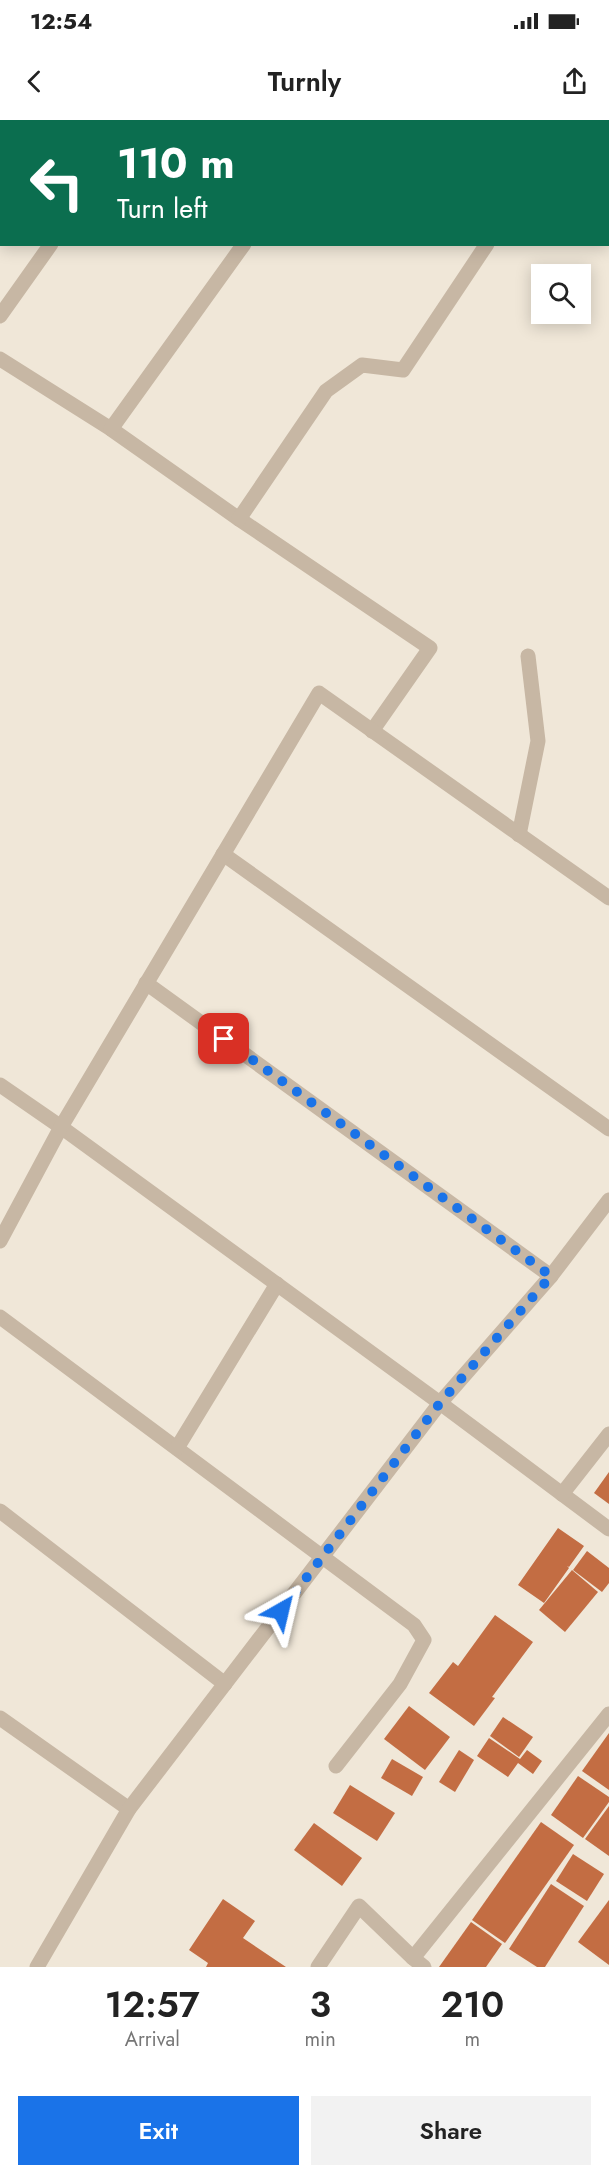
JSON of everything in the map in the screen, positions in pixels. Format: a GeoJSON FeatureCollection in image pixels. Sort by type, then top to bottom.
{"type":"FeatureCollection","features":[{"type":"Feature","properties":{"kind":"street"},"geometry":{"type":"LineString","coordinates":[[0,316],[50,246]]}},
{"type":"Feature","properties":{"kind":"street"},"geometry":{"type":"LineString","coordinates":[[111,429],[243,246]]}},
{"type":"Feature","properties":{"kind":"street"},"geometry":{"type":"LineString","coordinates":[[239,519],[326,391],[362,365],[404,370],[486,246]]}},
{"type":"Feature","properties":{"kind":"street"},"geometry":{"type":"LineString","coordinates":[[0,359],[111,429],[430,648],[372,731]]}},
{"type":"Feature","properties":{"kind":"street"},"geometry":{"type":"LineString","coordinates":[[519,835],[538,741],[528,656]]}},
{"type":"Feature","properties":{"kind":"street"},"geometry":{"type":"LineString","coordinates":[[0,1241],[61,1127],[319,693],[609,898]]}},
{"type":"Feature","properties":{"kind":"street"},"geometry":{"type":"LineString","coordinates":[[223,854],[609,1129]]}},
{"type":"Feature","properties":{"kind":"street"},"geometry":{"type":"LineString","coordinates":[[146,983],[551,1276]]}},
{"type":"Feature","properties":{"kind":"street"},"geometry":{"type":"LineString","coordinates":[[0,1085],[277,1284],[609,1529]]}},
{"type":"Feature","properties":{"kind":"street"},"geometry":{"type":"LineString","coordinates":[[38,1967],[129,1809],[440,1403],[551,1276],[609,1200]]}},
{"type":"Feature","properties":{"kind":"street"},"geometry":{"type":"LineString","coordinates":[[177,1448],[277,1284]]}},
{"type":"Feature","properties":{"kind":"street"},"geometry":{"type":"LineString","coordinates":[[0,1317],[414,1625],[424,1640],[400,1684],[336,1766]]}},
{"type":"Feature","properties":{"kind":"street"},"geometry":{"type":"LineString","coordinates":[[562,1494],[609,1434]]}},
{"type":"Feature","properties":{"kind":"street"},"geometry":{"type":"LineString","coordinates":[[0,1511],[225,1684]]}},
{"type":"Feature","properties":{"kind":"street"},"geometry":{"type":"LineString","coordinates":[[318,1967],[359,1906],[419,1962],[609,1714]]}},
{"type":"Feature","properties":{"kind":"street"},"geometry":{"type":"LineString","coordinates":[[0,1718],[129,1809]]}},
{"type":"Feature","properties":{"kind":"building"},"geometry":{"type":"Polygon","coordinates":[[[609,1472],[609,1504],[594,1493],[609,1472]]]}},
{"type":"Feature","properties":{"kind":"building"},"geometry":{"type":"Polygon","coordinates":[[[558,1528],[584,1546],[569,1567],[567,1566],[569,1568],[544,1603],[518,1585],[558,1528]]]}},
{"type":"Feature","properties":{"kind":"building"},"geometry":{"type":"Polygon","coordinates":[[[587,1551],[609,1568],[609,1583],[602,1592],[573,1570],[587,1551]]]}},
{"type":"Feature","properties":{"kind":"building"},"geometry":{"type":"Polygon","coordinates":[[[572,1570],[598,1592],[565,1632],[539,1610],[572,1570]]]}},
{"type":"Feature","properties":{"kind":"building"},"geometry":{"type":"Polygon","coordinates":[[[495,1615],[533,1642],[492,1697],[495,1698],[474,1726],[429,1693],[453,1662],[458,1666],[495,1615]]]}},
{"type":"Feature","properties":{"kind":"building"},"geometry":{"type":"Polygon","coordinates":[[[409,1706],[450,1737],[425,1770],[384,1739],[409,1706]]]}},
{"type":"Feature","properties":{"kind":"building"},"geometry":{"type":"Polygon","coordinates":[[[503,1717],[533,1737],[519,1757],[490,1736],[503,1717]]]}},
{"type":"Feature","properties":{"kind":"building"},"geometry":{"type":"Polygon","coordinates":[[[609,1733],[609,1790],[582,1771],[609,1733]]]}},
{"type":"Feature","properties":{"kind":"building"},"geometry":{"type":"Polygon","coordinates":[[[489,1738],[520,1759],[527,1750],[542,1761],[533,1774],[518,1763],[508,1777],[477,1756],[489,1738]]]}},
{"type":"Feature","properties":{"kind":"building"},"geometry":{"type":"Polygon","coordinates":[[[459,1750],[474,1760],[455,1792],[439,1782],[459,1750]]]}},
{"type":"Feature","properties":{"kind":"building"},"geometry":{"type":"Polygon","coordinates":[[[392,1759],[423,1777],[412,1796],[381,1778],[392,1759]]]}},
{"type":"Feature","properties":{"kind":"building"},"geometry":{"type":"Polygon","coordinates":[[[578,1776],[609,1797],[609,1802],[583,1838],[551,1815],[578,1776]]]}},
{"type":"Feature","properties":{"kind":"building"},"geometry":{"type":"Polygon","coordinates":[[[350,1785],[395,1813],[377,1841],[333,1813],[350,1785]]]}},
{"type":"Feature","properties":{"kind":"building"},"geometry":{"type":"Polygon","coordinates":[[[609,1806],[609,1856],[585,1839],[609,1806]]]}},
{"type":"Feature","properties":{"kind":"building"},"geometry":{"type":"Polygon","coordinates":[[[541,1822],[574,1845],[505,1943],[472,1920],[541,1822]]]}},
{"type":"Feature","properties":{"kind":"building"},"geometry":{"type":"Polygon","coordinates":[[[314,1823],[362,1858],[342,1886],[294,1850],[314,1823]]]}},
{"type":"Feature","properties":{"kind":"building"},"geometry":{"type":"Polygon","coordinates":[[[573,1854],[604,1874],[587,1901],[556,1881],[573,1854]]]}},
{"type":"Feature","properties":{"kind":"building"},"geometry":{"type":"Polygon","coordinates":[[[551,1884],[584,1906],[545,1967],[537,1967],[509,1949],[551,1884]]]}},
{"type":"Feature","properties":{"kind":"building"},"geometry":{"type":"Polygon","coordinates":[[[223,1899],[255,1921],[243,1938],[286,1967],[206,1967],[208,1963],[189,1950],[223,1899]]]}},
{"type":"Feature","properties":{"kind":"building"},"geometry":{"type":"Polygon","coordinates":[[[609,1900],[609,1965],[578,1942],[609,1900]]]}},
{"type":"Feature","properties":{"kind":"building"},"geometry":{"type":"Polygon","coordinates":[[[471,1922],[502,1944],[486,1967],[439,1967],[471,1922]]]}},
{"type":"Feature","properties":{"kind":"route"},"geometry":{"type":"LineString","coordinates":[[224,1039],[551,1276],[440,1403],[281,1611]]}}]}
